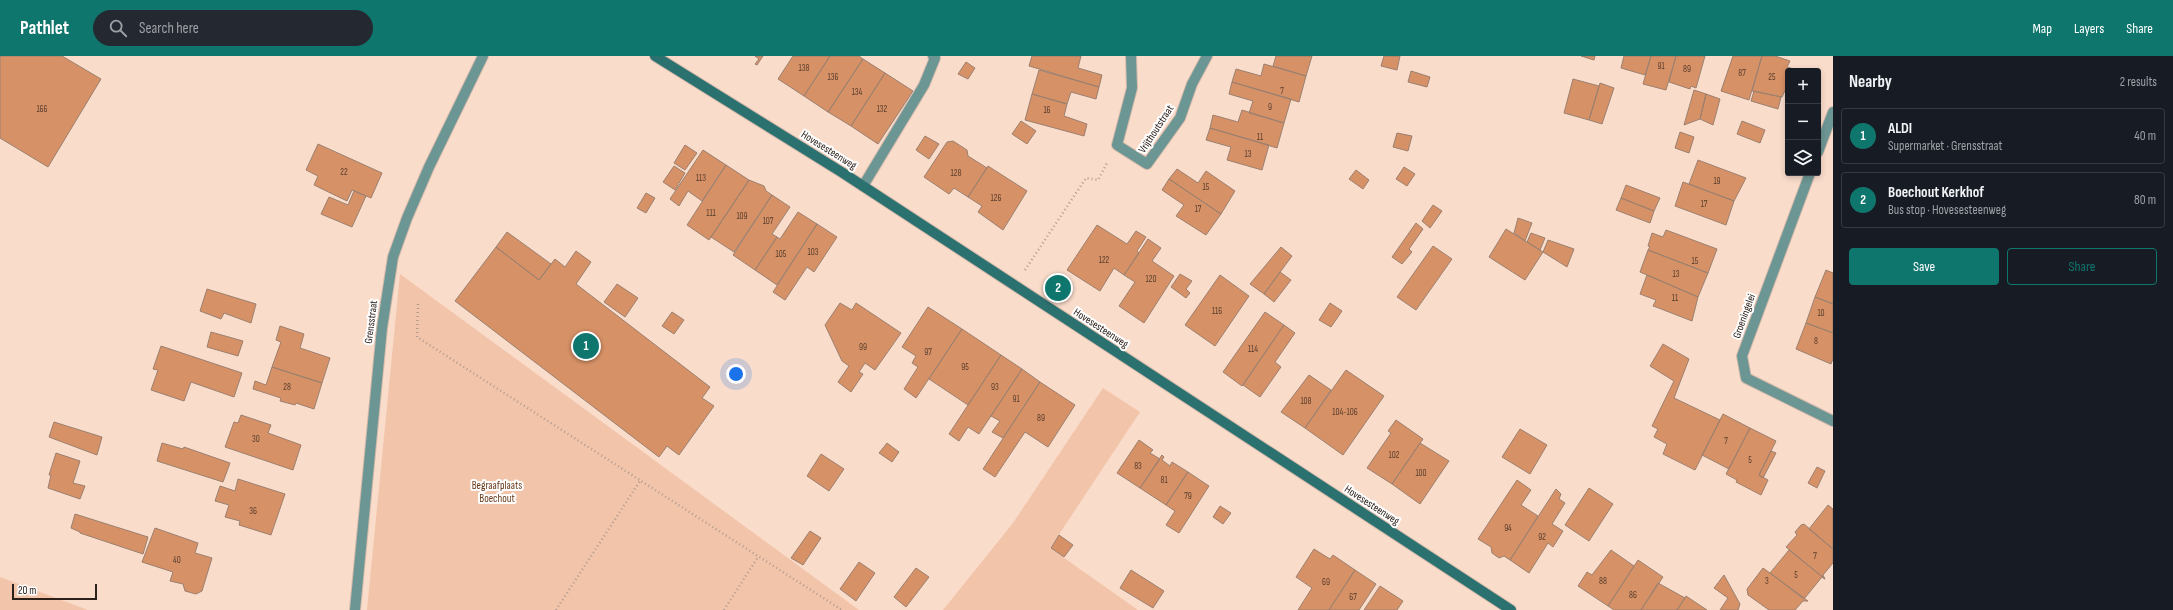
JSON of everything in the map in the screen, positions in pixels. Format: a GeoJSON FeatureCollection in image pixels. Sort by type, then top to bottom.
{"type":"FeatureCollection","features":[{"type":"Feature","properties":{"kind":"street","name":"Grensstraat"},"geometry":{"type":"LineString","coordinates":[[355,610],[382,328],[393,258],[407,218],[429,166],[483,56]]}},
{"type":"Feature","properties":{"kind":"street","name":"Hovesesteenweg"},"geometry":{"type":"LineString","coordinates":[[655,56],[863,186],[1511,610]]}},
{"type":"Feature","properties":{"kind":"street"},"geometry":{"type":"LineString","coordinates":[[863,186],[924,84],[934,58],[933,56]]}},
{"type":"Feature","properties":{"kind":"street"},"geometry":{"type":"LineString","coordinates":[[1117,145],[1132,88],[1131,56]]}},
{"type":"Feature","properties":{"kind":"street","name":"Vrijthoutstraat"},"geometry":{"type":"LineString","coordinates":[[1117,145],[1147,164],[1180,118],[1192,84],[1207,56]]}},
{"type":"Feature","properties":{"kind":"street"},"geometry":{"type":"LineString","coordinates":[[1821,144],[1833,112]]}},
{"type":"Feature","properties":{"kind":"street","name":"Groeningelei"},"geometry":{"type":"LineString","coordinates":[[1809,176],[1742,356],[1746,378],[1833,421]]}},
{"type":"Feature","properties":{"kind":"path"},"geometry":{"type":"LineString","coordinates":[[1014,286],[1086,178],[1098,180],[1117,145]]}},
{"type":"Feature","properties":{"kind":"path"},"geometry":{"type":"LineString","coordinates":[[418,304],[417,337],[842,610]]}},
{"type":"Feature","properties":{"kind":"path"},"geometry":{"type":"LineString","coordinates":[[556,610],[640,480]]}},
{"type":"Feature","properties":{"kind":"path"},"geometry":{"type":"LineString","coordinates":[[724,610],[758,557]]}},
{"type":"Feature","properties":{"kind":"green space","name":"Begraafplaats Boechout"},"geometry":{"type":"Polygon","coordinates":[[[400,274],[859,610],[367,610],[400,274]]]}},
{"type":"Feature","properties":{"kind":"green space"},"geometry":{"type":"Polygon","coordinates":[[[1103,388],[1140,412],[1050,548],[1138,610],[943,610],[1013,523],[1103,388]]]}},
{"type":"Feature","properties":{"kind":"green space"},"geometry":{"type":"Polygon","coordinates":[[[0,577],[88,610],[0,610],[0,577]]]}},
{"type":"Feature","properties":{"kind":"building"},"geometry":{"type":"Polygon","coordinates":[[[0,56],[62,56],[101,79],[48,167],[0,138],[0,56]]]}},
{"type":"Feature","properties":{"kind":"building"},"geometry":{"type":"Polygon","coordinates":[[[755,56],[763,56],[757,65],[755,64],[759,59],[755,56]]]}},
{"type":"Feature","properties":{"kind":"building"},"geometry":{"type":"Polygon","coordinates":[[[793,56],[830,56],[804,96],[778,79],[793,56]]]}},
{"type":"Feature","properties":{"kind":"building"},"geometry":{"type":"Polygon","coordinates":[[[830,56],[859,56],[863,59],[828,112],[804,96],[830,56]]]}},
{"type":"Feature","properties":{"kind":"building"},"geometry":{"type":"Polygon","coordinates":[[[1032,56],[1081,56],[1078,68],[1102,75],[1099,87],[1029,66],[1032,56]]]}},
{"type":"Feature","properties":{"kind":"building"},"geometry":{"type":"Polygon","coordinates":[[[1276,56],[1312,56],[1306,76],[1273,66],[1276,56]]]}},
{"type":"Feature","properties":{"kind":"building"},"geometry":{"type":"Polygon","coordinates":[[[1384,56],[1400,56],[1397,70],[1381,66],[1384,56]]]}},
{"type":"Feature","properties":{"kind":"building"},"geometry":{"type":"Polygon","coordinates":[[[1581,56],[1595,56],[1594,60],[1581,56]]]}},
{"type":"Feature","properties":{"kind":"building"},"geometry":{"type":"Polygon","coordinates":[[[1624,56],[1651,56],[1645,75],[1621,68],[1624,56]]]}},
{"type":"Feature","properties":{"kind":"building"},"geometry":{"type":"Polygon","coordinates":[[[1651,56],[1676,56],[1666,90],[1643,84],[1651,56]]]}},
{"type":"Feature","properties":{"kind":"building"},"geometry":{"type":"Polygon","coordinates":[[[1676,56],[1705,56],[1696,88],[1691,86],[1690,89],[1669,82],[1676,56]]]}},
{"type":"Feature","properties":{"kind":"building"},"geometry":{"type":"Polygon","coordinates":[[[1733,56],[1762,56],[1749,100],[1721,91],[1733,56]]]}},
{"type":"Feature","properties":{"kind":"building"},"geometry":{"type":"Polygon","coordinates":[[[1762,56],[1775,56],[1790,61],[1787,67],[1790,68],[1785,68],[1785,90],[1782,97],[1752,91],[1762,56]]]}},
{"type":"Feature","properties":{"kind":"building"},"geometry":{"type":"Polygon","coordinates":[[[863,59],[885,73],[851,126],[828,112],[863,59]]]}},
{"type":"Feature","properties":{"kind":"building"},"geometry":{"type":"Polygon","coordinates":[[[966,62],[975,68],[968,79],[958,74],[966,62]]]}},
{"type":"Feature","properties":{"kind":"building"},"geometry":{"type":"Polygon","coordinates":[[[1264,64],[1306,76],[1299,102],[1232,82],[1236,69],[1261,76],[1264,64]]]}},
{"type":"Feature","properties":{"kind":"building"},"geometry":{"type":"Polygon","coordinates":[[[1039,70],[1099,87],[1096,99],[1071,92],[1067,104],[1032,94],[1039,70]]]}},
{"type":"Feature","properties":{"kind":"building"},"geometry":{"type":"Polygon","coordinates":[[[1411,71],[1430,77],[1427,87],[1408,82],[1411,71]]]}},
{"type":"Feature","properties":{"kind":"building"},"geometry":{"type":"Polygon","coordinates":[[[885,73],[913,91],[878,144],[851,126],[885,73]]]}},
{"type":"Feature","properties":{"kind":"building"},"geometry":{"type":"Polygon","coordinates":[[[1573,79],[1599,86],[1589,120],[1564,113],[1573,79]]]}},
{"type":"Feature","properties":{"kind":"building"},"geometry":{"type":"Polygon","coordinates":[[[1232,82],[1291,99],[1284,123],[1249,113],[1253,101],[1229,94],[1232,82]]]}},
{"type":"Feature","properties":{"kind":"building"},"geometry":{"type":"Polygon","coordinates":[[[1600,83],[1614,88],[1602,124],[1589,120],[1600,83]]]}},
{"type":"Feature","properties":{"kind":"building"},"geometry":{"type":"Polygon","coordinates":[[[1694,90],[1706,94],[1700,119],[1684,125],[1694,90]]]}},
{"type":"Feature","properties":{"kind":"building"},"geometry":{"type":"Polygon","coordinates":[[[1754,91],[1781,97],[1778,109],[1751,101],[1754,91]]]}},
{"type":"Feature","properties":{"kind":"building"},"geometry":{"type":"Polygon","coordinates":[[[1032,94],[1067,104],[1064,116],[1087,124],[1084,136],[1025,120],[1032,94]]]}},
{"type":"Feature","properties":{"kind":"building"},"geometry":{"type":"Polygon","coordinates":[[[1706,94],[1720,99],[1713,125],[1700,119],[1706,94]]]}},
{"type":"Feature","properties":{"kind":"building"},"geometry":{"type":"Polygon","coordinates":[[[1242,110],[1284,123],[1277,148],[1210,128],[1213,115],[1238,122],[1242,110]]]}},
{"type":"Feature","properties":{"kind":"building"},"geometry":{"type":"Polygon","coordinates":[[[1021,121],[1036,131],[1027,144],[1012,134],[1021,121]]]}},
{"type":"Feature","properties":{"kind":"building"},"geometry":{"type":"Polygon","coordinates":[[[1742,121],[1765,130],[1760,143],[1737,134],[1742,121]]]}},
{"type":"Feature","properties":{"kind":"building"},"geometry":{"type":"Polygon","coordinates":[[[1210,128],[1269,145],[1262,170],[1227,160],[1231,147],[1206,140],[1210,128]]]}},
{"type":"Feature","properties":{"kind":"building"},"geometry":{"type":"Polygon","coordinates":[[[1680,132],[1694,137],[1689,153],[1675,148],[1680,132]]]}},
{"type":"Feature","properties":{"kind":"building"},"geometry":{"type":"Polygon","coordinates":[[[1397,133],[1412,136],[1408,151],[1393,147],[1397,133]]]}},
{"type":"Feature","properties":{"kind":"building"},"geometry":{"type":"Polygon","coordinates":[[[925,136],[939,144],[929,159],[916,150],[925,136]]]}},
{"type":"Feature","properties":{"kind":"building"},"geometry":{"type":"Polygon","coordinates":[[[953,141],[967,150],[968,156],[987,168],[968,197],[954,188],[949,194],[924,177],[947,142],[953,141]]]}},
{"type":"Feature","properties":{"kind":"building"},"geometry":{"type":"Polygon","coordinates":[[[318,144],[382,173],[371,198],[352,190],[347,201],[314,185],[318,176],[306,170],[318,144]]]}},
{"type":"Feature","properties":{"kind":"building"},"geometry":{"type":"Polygon","coordinates":[[[685,145],[697,153],[685,170],[674,163],[685,145]]]}},
{"type":"Feature","properties":{"kind":"building"},"geometry":{"type":"Polygon","coordinates":[[[703,150],[726,165],[702,201],[688,191],[679,206],[670,199],[703,150]]]}},
{"type":"Feature","properties":{"kind":"building"},"geometry":{"type":"Polygon","coordinates":[[[1698,160],[1746,178],[1734,201],[1689,184],[1698,160]]]}},
{"type":"Feature","properties":{"kind":"building"},"geometry":{"type":"Polygon","coordinates":[[[726,165],[749,180],[709,240],[687,225],[726,165]]]}},
{"type":"Feature","properties":{"kind":"building"},"geometry":{"type":"Polygon","coordinates":[[[674,166],[685,173],[675,190],[663,182],[674,166]]]}},
{"type":"Feature","properties":{"kind":"building"},"geometry":{"type":"Polygon","coordinates":[[[988,166],[1027,191],[1003,230],[978,212],[982,206],[968,197],[988,166]]]}},
{"type":"Feature","properties":{"kind":"building"},"geometry":{"type":"Polygon","coordinates":[[[1404,167],[1415,174],[1407,186],[1396,179],[1404,167]]]}},
{"type":"Feature","properties":{"kind":"building"},"geometry":{"type":"Polygon","coordinates":[[[1177,169],[1198,183],[1206,171],[1235,191],[1221,214],[1169,179],[1177,169]]]}},
{"type":"Feature","properties":{"kind":"building"},"geometry":{"type":"Polygon","coordinates":[[[1356,170],[1369,180],[1363,189],[1349,179],[1356,170]]]}},
{"type":"Feature","properties":{"kind":"building"},"geometry":{"type":"Polygon","coordinates":[[[1169,179],[1221,214],[1206,235],[1176,216],[1184,205],[1162,190],[1169,179]]]}},
{"type":"Feature","properties":{"kind":"building"},"geometry":{"type":"Polygon","coordinates":[[[749,180],[764,186],[766,191],[772,195],[734,252],[711,237],[749,180]]]}},
{"type":"Feature","properties":{"kind":"building"},"geometry":{"type":"Polygon","coordinates":[[[1683,182],[1734,201],[1726,225],[1675,206],[1683,182]]]}},
{"type":"Feature","properties":{"kind":"building"},"geometry":{"type":"Polygon","coordinates":[[[1626,185],[1660,198],[1654,211],[1621,198],[1626,185]]]}},
{"type":"Feature","properties":{"kind":"building"},"geometry":{"type":"Polygon","coordinates":[[[354,191],[366,196],[352,227],[321,214],[329,197],[348,205],[354,191]]]}},
{"type":"Feature","properties":{"kind":"building"},"geometry":{"type":"Polygon","coordinates":[[[646,193],[655,198],[646,213],[637,208],[646,193]]]}},
{"type":"Feature","properties":{"kind":"building"},"geometry":{"type":"Polygon","coordinates":[[[772,195],[790,207],[772,234],[777,237],[755,270],[733,255],[772,195]]]}},
{"type":"Feature","properties":{"kind":"building"},"geometry":{"type":"Polygon","coordinates":[[[1621,198],[1654,211],[1650,223],[1616,210],[1621,198]]]}},
{"type":"Feature","properties":{"kind":"building"},"geometry":{"type":"Polygon","coordinates":[[[1433,205],[1442,211],[1430,228],[1422,221],[1433,205]]]}},
{"type":"Feature","properties":{"kind":"building"},"geometry":{"type":"Polygon","coordinates":[[[798,212],[817,224],[777,285],[755,270],[777,237],[780,239],[798,212]]]}},
{"type":"Feature","properties":{"kind":"building"},"geometry":{"type":"Polygon","coordinates":[[[1518,218],[1532,223],[1525,241],[1514,233],[1518,218]]]}},
{"type":"Feature","properties":{"kind":"building"},"geometry":{"type":"Polygon","coordinates":[[[1416,223],[1423,229],[1409,249],[1412,252],[1402,264],[1392,257],[1416,223]]]}},
{"type":"Feature","properties":{"kind":"building"},"geometry":{"type":"Polygon","coordinates":[[[817,224],[837,237],[814,272],[807,267],[785,300],[773,292],[817,224]]]}},
{"type":"Feature","properties":{"kind":"building"},"geometry":{"type":"Polygon","coordinates":[[[1097,225],[1127,244],[1136,231],[1146,237],[1137,251],[1139,253],[1124,275],[1114,268],[1100,291],[1067,270],[1097,225]]]}},
{"type":"Feature","properties":{"kind":"building"},"geometry":{"type":"Polygon","coordinates":[[[1506,229],[1543,252],[1525,280],[1489,257],[1506,229]]]}},
{"type":"Feature","properties":{"kind":"building"},"geometry":{"type":"Polygon","coordinates":[[[1666,230],[1717,249],[1708,273],[1648,250],[1650,247],[1648,246],[1652,233],[1663,237],[1666,230]]]}},
{"type":"Feature","properties":{"kind":"building"},"geometry":{"type":"Polygon","coordinates":[[[507,232],[551,264],[539,280],[496,247],[507,232]]]}},
{"type":"Feature","properties":{"kind":"building"},"geometry":{"type":"Polygon","coordinates":[[[1531,233],[1545,238],[1540,250],[1527,242],[1531,233]]]}},
{"type":"Feature","properties":{"kind":"building"},"geometry":{"type":"Polygon","coordinates":[[[1148,239],[1161,248],[1152,261],[1174,276],[1144,323],[1119,306],[1135,282],[1124,275],[1148,239]]]}},
{"type":"Feature","properties":{"kind":"building"},"geometry":{"type":"Polygon","coordinates":[[[1548,240],[1574,249],[1567,267],[1543,252],[1548,240]]]}},
{"type":"Feature","properties":{"kind":"building"},"geometry":{"type":"Polygon","coordinates":[[[1433,246],[1452,259],[1416,310],[1397,297],[1433,246]]]}},
{"type":"Feature","properties":{"kind":"building"},"geometry":{"type":"Polygon","coordinates":[[[496,247],[539,280],[555,259],[565,267],[576,251],[591,262],[576,284],[710,387],[702,398],[714,406],[679,455],[667,446],[659,457],[455,301],[496,247]]]}},
{"type":"Feature","properties":{"kind":"building"},"geometry":{"type":"Polygon","coordinates":[[[1281,247],[1292,256],[1264,294],[1250,284],[1281,247]]]}},
{"type":"Feature","properties":{"kind":"building"},"geometry":{"type":"Polygon","coordinates":[[[1648,250],[1708,273],[1698,297],[1640,272],[1648,250]]]}},
{"type":"Feature","properties":{"kind":"building"},"geometry":{"type":"Polygon","coordinates":[[[1826,270],[1833,273],[1833,304],[1815,297],[1826,270]]]}},
{"type":"Feature","properties":{"kind":"building"},"geometry":{"type":"Polygon","coordinates":[[[1280,272],[1291,280],[1274,302],[1264,294],[1280,272]]]}},
{"type":"Feature","properties":{"kind":"building"},"geometry":{"type":"Polygon","coordinates":[[[1180,274],[1192,281],[1186,289],[1190,293],[1186,298],[1171,287],[1180,274]]]}},
{"type":"Feature","properties":{"kind":"building"},"geometry":{"type":"Polygon","coordinates":[[[1220,275],[1249,296],[1215,346],[1185,325],[1220,275]]]}},
{"type":"Feature","properties":{"kind":"building"},"geometry":{"type":"Polygon","coordinates":[[[1647,275],[1698,297],[1692,321],[1653,306],[1656,300],[1640,294],[1647,275]]]}},
{"type":"Feature","properties":{"kind":"building"},"geometry":{"type":"Polygon","coordinates":[[[617,284],[638,298],[625,317],[604,302],[617,284]]]}},
{"type":"Feature","properties":{"kind":"building"},"geometry":{"type":"Polygon","coordinates":[[[207,289],[256,304],[251,323],[224,313],[221,319],[200,311],[207,289]]]}},
{"type":"Feature","properties":{"kind":"building"},"geometry":{"type":"Polygon","coordinates":[[[1815,297],[1833,304],[1833,333],[1806,323],[1815,297]]]}},
{"type":"Feature","properties":{"kind":"building"},"geometry":{"type":"Polygon","coordinates":[[[840,303],[852,310],[856,303],[901,333],[875,370],[865,363],[859,372],[863,374],[851,392],[838,382],[849,366],[842,361],[825,325],[840,303]]]}},
{"type":"Feature","properties":{"kind":"building"},"geometry":{"type":"Polygon","coordinates":[[[1330,303],[1342,311],[1331,327],[1319,320],[1330,303]]]}},
{"type":"Feature","properties":{"kind":"building"},"geometry":{"type":"Polygon","coordinates":[[[928,307],[962,329],[916,398],[904,389],[918,367],[912,363],[916,356],[902,347],[928,307]]]}},
{"type":"Feature","properties":{"kind":"building"},"geometry":{"type":"Polygon","coordinates":[[[672,312],[684,320],[674,334],[662,326],[672,312]]]}},
{"type":"Feature","properties":{"kind":"building"},"geometry":{"type":"Polygon","coordinates":[[[1265,312],[1284,325],[1242,386],[1223,372],[1265,312]]]}},
{"type":"Feature","properties":{"kind":"building"},"geometry":{"type":"Polygon","coordinates":[[[1806,323],[1833,333],[1833,359],[1831,364],[1796,349],[1806,323]]]}},
{"type":"Feature","properties":{"kind":"building"},"geometry":{"type":"Polygon","coordinates":[[[1284,325],[1295,333],[1275,362],[1281,367],[1260,397],[1243,385],[1284,325]]]}},
{"type":"Feature","properties":{"kind":"building"},"geometry":{"type":"Polygon","coordinates":[[[280,326],[304,334],[300,348],[330,358],[322,383],[272,367],[281,342],[276,340],[280,326]]]}},
{"type":"Feature","properties":{"kind":"building"},"geometry":{"type":"Polygon","coordinates":[[[962,329],[1001,355],[968,405],[929,379],[962,329]]]}},
{"type":"Feature","properties":{"kind":"building"},"geometry":{"type":"Polygon","coordinates":[[[211,332],[243,341],[238,356],[207,347],[211,332]]]}},
{"type":"Feature","properties":{"kind":"building"},"geometry":{"type":"Polygon","coordinates":[[[1663,344],[1689,359],[1674,398],[1720,420],[1695,470],[1663,454],[1667,444],[1654,437],[1658,429],[1652,426],[1674,381],[1650,366],[1663,344]]]}},
{"type":"Feature","properties":{"kind":"building"},"geometry":{"type":"Polygon","coordinates":[[[161,346],[242,373],[234,397],[191,382],[184,401],[151,390],[158,370],[153,369],[161,346]]]}},
{"type":"Feature","properties":{"kind":"building"},"geometry":{"type":"Polygon","coordinates":[[[1001,355],[1022,369],[979,434],[968,427],[959,441],[949,434],[1001,355]]]}},
{"type":"Feature","properties":{"kind":"building"},"geometry":{"type":"Polygon","coordinates":[[[272,367],[322,383],[314,409],[296,403],[295,405],[280,401],[281,398],[253,389],[255,381],[266,385],[272,367]]]}},
{"type":"Feature","properties":{"kind":"building"},"geometry":{"type":"Polygon","coordinates":[[[1022,369],[1040,382],[1003,438],[992,432],[1000,421],[991,416],[1022,369]]]}},
{"type":"Feature","properties":{"kind":"building"},"geometry":{"type":"Polygon","coordinates":[[[1346,370],[1384,396],[1343,455],[1305,428],[1346,370]]]}},
{"type":"Feature","properties":{"kind":"building"},"geometry":{"type":"Polygon","coordinates":[[[1309,375],[1331,390],[1305,428],[1281,412],[1309,375]]]}},
{"type":"Feature","properties":{"kind":"building"},"geometry":{"type":"Polygon","coordinates":[[[1040,382],[1075,405],[1048,447],[1025,432],[995,477],[983,469],[1040,382]]]}},
{"type":"Feature","properties":{"kind":"building"},"geometry":{"type":"Polygon","coordinates":[[[1723,414],[1750,428],[1729,469],[1702,455],[1723,414]]]}},
{"type":"Feature","properties":{"kind":"building"},"geometry":{"type":"Polygon","coordinates":[[[241,415],[271,425],[268,433],[301,445],[293,470],[225,447],[234,422],[238,423],[241,415]]]}},
{"type":"Feature","properties":{"kind":"building"},"geometry":{"type":"Polygon","coordinates":[[[1396,420],[1423,439],[1392,484],[1367,468],[1391,433],[1388,431],[1396,420]]]}},
{"type":"Feature","properties":{"kind":"building"},"geometry":{"type":"Polygon","coordinates":[[[54,422],[102,437],[97,455],[49,437],[54,422]]]}},
{"type":"Feature","properties":{"kind":"building"},"geometry":{"type":"Polygon","coordinates":[[[1750,428],[1776,441],[1759,475],[1768,480],[1761,495],[1736,482],[1737,480],[1726,474],[1750,428]]]}},
{"type":"Feature","properties":{"kind":"building"},"geometry":{"type":"Polygon","coordinates":[[[1520,429],[1547,445],[1530,474],[1502,457],[1520,429]]]}},
{"type":"Feature","properties":{"kind":"building"},"geometry":{"type":"Polygon","coordinates":[[[1139,440],[1153,450],[1150,453],[1160,459],[1140,488],[1117,473],[1139,440]]]}},
{"type":"Feature","properties":{"kind":"building"},"geometry":{"type":"Polygon","coordinates":[[[162,443],[183,449],[184,447],[230,463],[223,482],[157,461],[162,443]]]}},
{"type":"Feature","properties":{"kind":"building"},"geometry":{"type":"Polygon","coordinates":[[[887,443],[899,452],[892,462],[879,453],[887,443]]]}},
{"type":"Feature","properties":{"kind":"building"},"geometry":{"type":"Polygon","coordinates":[[[1420,443],[1449,461],[1420,504],[1392,484],[1420,443]]]}},
{"type":"Feature","properties":{"kind":"building"},"geometry":{"type":"Polygon","coordinates":[[[1771,451],[1776,453],[1763,478],[1759,475],[1771,451]]]}},
{"type":"Feature","properties":{"kind":"building"},"geometry":{"type":"Polygon","coordinates":[[[56,453],[80,461],[73,483],[85,486],[80,499],[48,488],[51,475],[49,475],[56,453]]]}},
{"type":"Feature","properties":{"kind":"building"},"geometry":{"type":"Polygon","coordinates":[[[821,454],[844,469],[829,491],[807,476],[821,454]]]}},
{"type":"Feature","properties":{"kind":"building"},"geometry":{"type":"Polygon","coordinates":[[[1162,455],[1164,457],[1162,460],[1170,466],[1172,462],[1188,472],[1166,505],[1140,488],[1162,455]]]}},
{"type":"Feature","properties":{"kind":"building"},"geometry":{"type":"Polygon","coordinates":[[[1817,467],[1825,471],[1817,488],[1808,483],[1817,467]]]}},
{"type":"Feature","properties":{"kind":"building"},"geometry":{"type":"Polygon","coordinates":[[[1188,472],[1209,486],[1179,533],[1166,525],[1175,511],[1166,505],[1188,472]]]}},
{"type":"Feature","properties":{"kind":"building"},"geometry":{"type":"Polygon","coordinates":[[[238,479],[285,494],[271,535],[239,525],[240,521],[225,517],[229,505],[215,501],[220,486],[235,491],[238,479]]]}},
{"type":"Feature","properties":{"kind":"building"},"geometry":{"type":"Polygon","coordinates":[[[1517,480],[1531,490],[1521,505],[1538,516],[1510,560],[1504,556],[1499,558],[1492,553],[1491,547],[1478,539],[1517,480]]]}},
{"type":"Feature","properties":{"kind":"building"},"geometry":{"type":"Polygon","coordinates":[[[1589,488],[1613,504],[1589,541],[1565,525],[1589,488]]]}},
{"type":"Feature","properties":{"kind":"building"},"geometry":{"type":"Polygon","coordinates":[[[1556,489],[1561,494],[1559,499],[1565,503],[1552,524],[1563,531],[1553,547],[1548,543],[1529,573],[1510,560],[1556,489]]]}},
{"type":"Feature","properties":{"kind":"building"},"geometry":{"type":"Polygon","coordinates":[[[1828,505],[1833,509],[1833,549],[1809,529],[1828,505]]]}},
{"type":"Feature","properties":{"kind":"building"},"geometry":{"type":"Polygon","coordinates":[[[1220,506],[1231,513],[1223,524],[1213,517],[1220,506]]]}},
{"type":"Feature","properties":{"kind":"building"},"geometry":{"type":"Polygon","coordinates":[[[75,514],[148,537],[143,554],[80,533],[71,528],[75,514]]]}},
{"type":"Feature","properties":{"kind":"building"},"geometry":{"type":"Polygon","coordinates":[[[1804,524],[1833,549],[1833,563],[1823,575],[1825,579],[1786,547],[1797,535],[1795,532],[1801,525],[1804,524]]]}},
{"type":"Feature","properties":{"kind":"building"},"geometry":{"type":"Polygon","coordinates":[[[155,528],[198,543],[195,553],[212,558],[202,591],[196,594],[185,591],[183,584],[170,581],[173,572],[142,562],[155,528]]]}},
{"type":"Feature","properties":{"kind":"building"},"geometry":{"type":"Polygon","coordinates":[[[810,531],[821,538],[803,565],[791,558],[810,531]]]}},
{"type":"Feature","properties":{"kind":"building"},"geometry":{"type":"Polygon","coordinates":[[[1059,535],[1073,545],[1064,557],[1051,548],[1059,535]]]}},
{"type":"Feature","properties":{"kind":"building"},"geometry":{"type":"Polygon","coordinates":[[[1314,549],[1330,559],[1333,555],[1355,570],[1329,610],[1298,610],[1312,588],[1296,577],[1314,549]]]}},
{"type":"Feature","properties":{"kind":"building"},"geometry":{"type":"Polygon","coordinates":[[[1611,550],[1634,566],[1608,606],[1578,586],[1587,572],[1592,575],[1611,550]]]}},
{"type":"Feature","properties":{"kind":"building"},"geometry":{"type":"Polygon","coordinates":[[[1789,550],[1825,579],[1822,577],[1804,599],[1770,573],[1789,550]]]}},
{"type":"Feature","properties":{"kind":"building"},"geometry":{"type":"Polygon","coordinates":[[[1638,560],[1663,577],[1641,610],[1614,610],[1608,606],[1638,560]]]}},
{"type":"Feature","properties":{"kind":"building"},"geometry":{"type":"Polygon","coordinates":[[[859,562],[875,573],[856,601],[840,589],[859,562]]]}},
{"type":"Feature","properties":{"kind":"building"},"geometry":{"type":"Polygon","coordinates":[[[916,568],[929,577],[906,607],[894,597],[916,568]]]}},
{"type":"Feature","properties":{"kind":"building"},"geometry":{"type":"Polygon","coordinates":[[[1763,568],[1808,601],[1803,601],[1795,610],[1769,610],[1748,595],[1747,589],[1763,568]]]}},
{"type":"Feature","properties":{"kind":"building"},"geometry":{"type":"Polygon","coordinates":[[[1131,570],[1164,591],[1153,608],[1120,588],[1131,570]]]}},
{"type":"Feature","properties":{"kind":"building"},"geometry":{"type":"Polygon","coordinates":[[[1355,570],[1376,584],[1359,610],[1329,610],[1355,570]]]}},
{"type":"Feature","properties":{"kind":"building"},"geometry":{"type":"Polygon","coordinates":[[[1724,575],[1740,604],[1738,610],[1720,610],[1728,598],[1714,588],[1724,575]]]}},
{"type":"Feature","properties":{"kind":"building"},"geometry":{"type":"Polygon","coordinates":[[[1658,583],[1685,598],[1677,610],[1641,610],[1658,583]]]}},
{"type":"Feature","properties":{"kind":"building"},"geometry":{"type":"Polygon","coordinates":[[[1380,586],[1403,601],[1397,610],[1364,610],[1380,586]]]}},
{"type":"Feature","properties":{"kind":"building"},"geometry":{"type":"Polygon","coordinates":[[[1686,596],[1707,610],[1677,610],[1686,596]]]}},
{"type":"Feature","properties":{"kind":"place","name":"Boechout Kerkhof"},"geometry":{"type":"Point","coordinates":[1058,288]}},
{"type":"Feature","properties":{"kind":"place","name":"ALDI"},"geometry":{"type":"Point","coordinates":[586,346]}}]}
